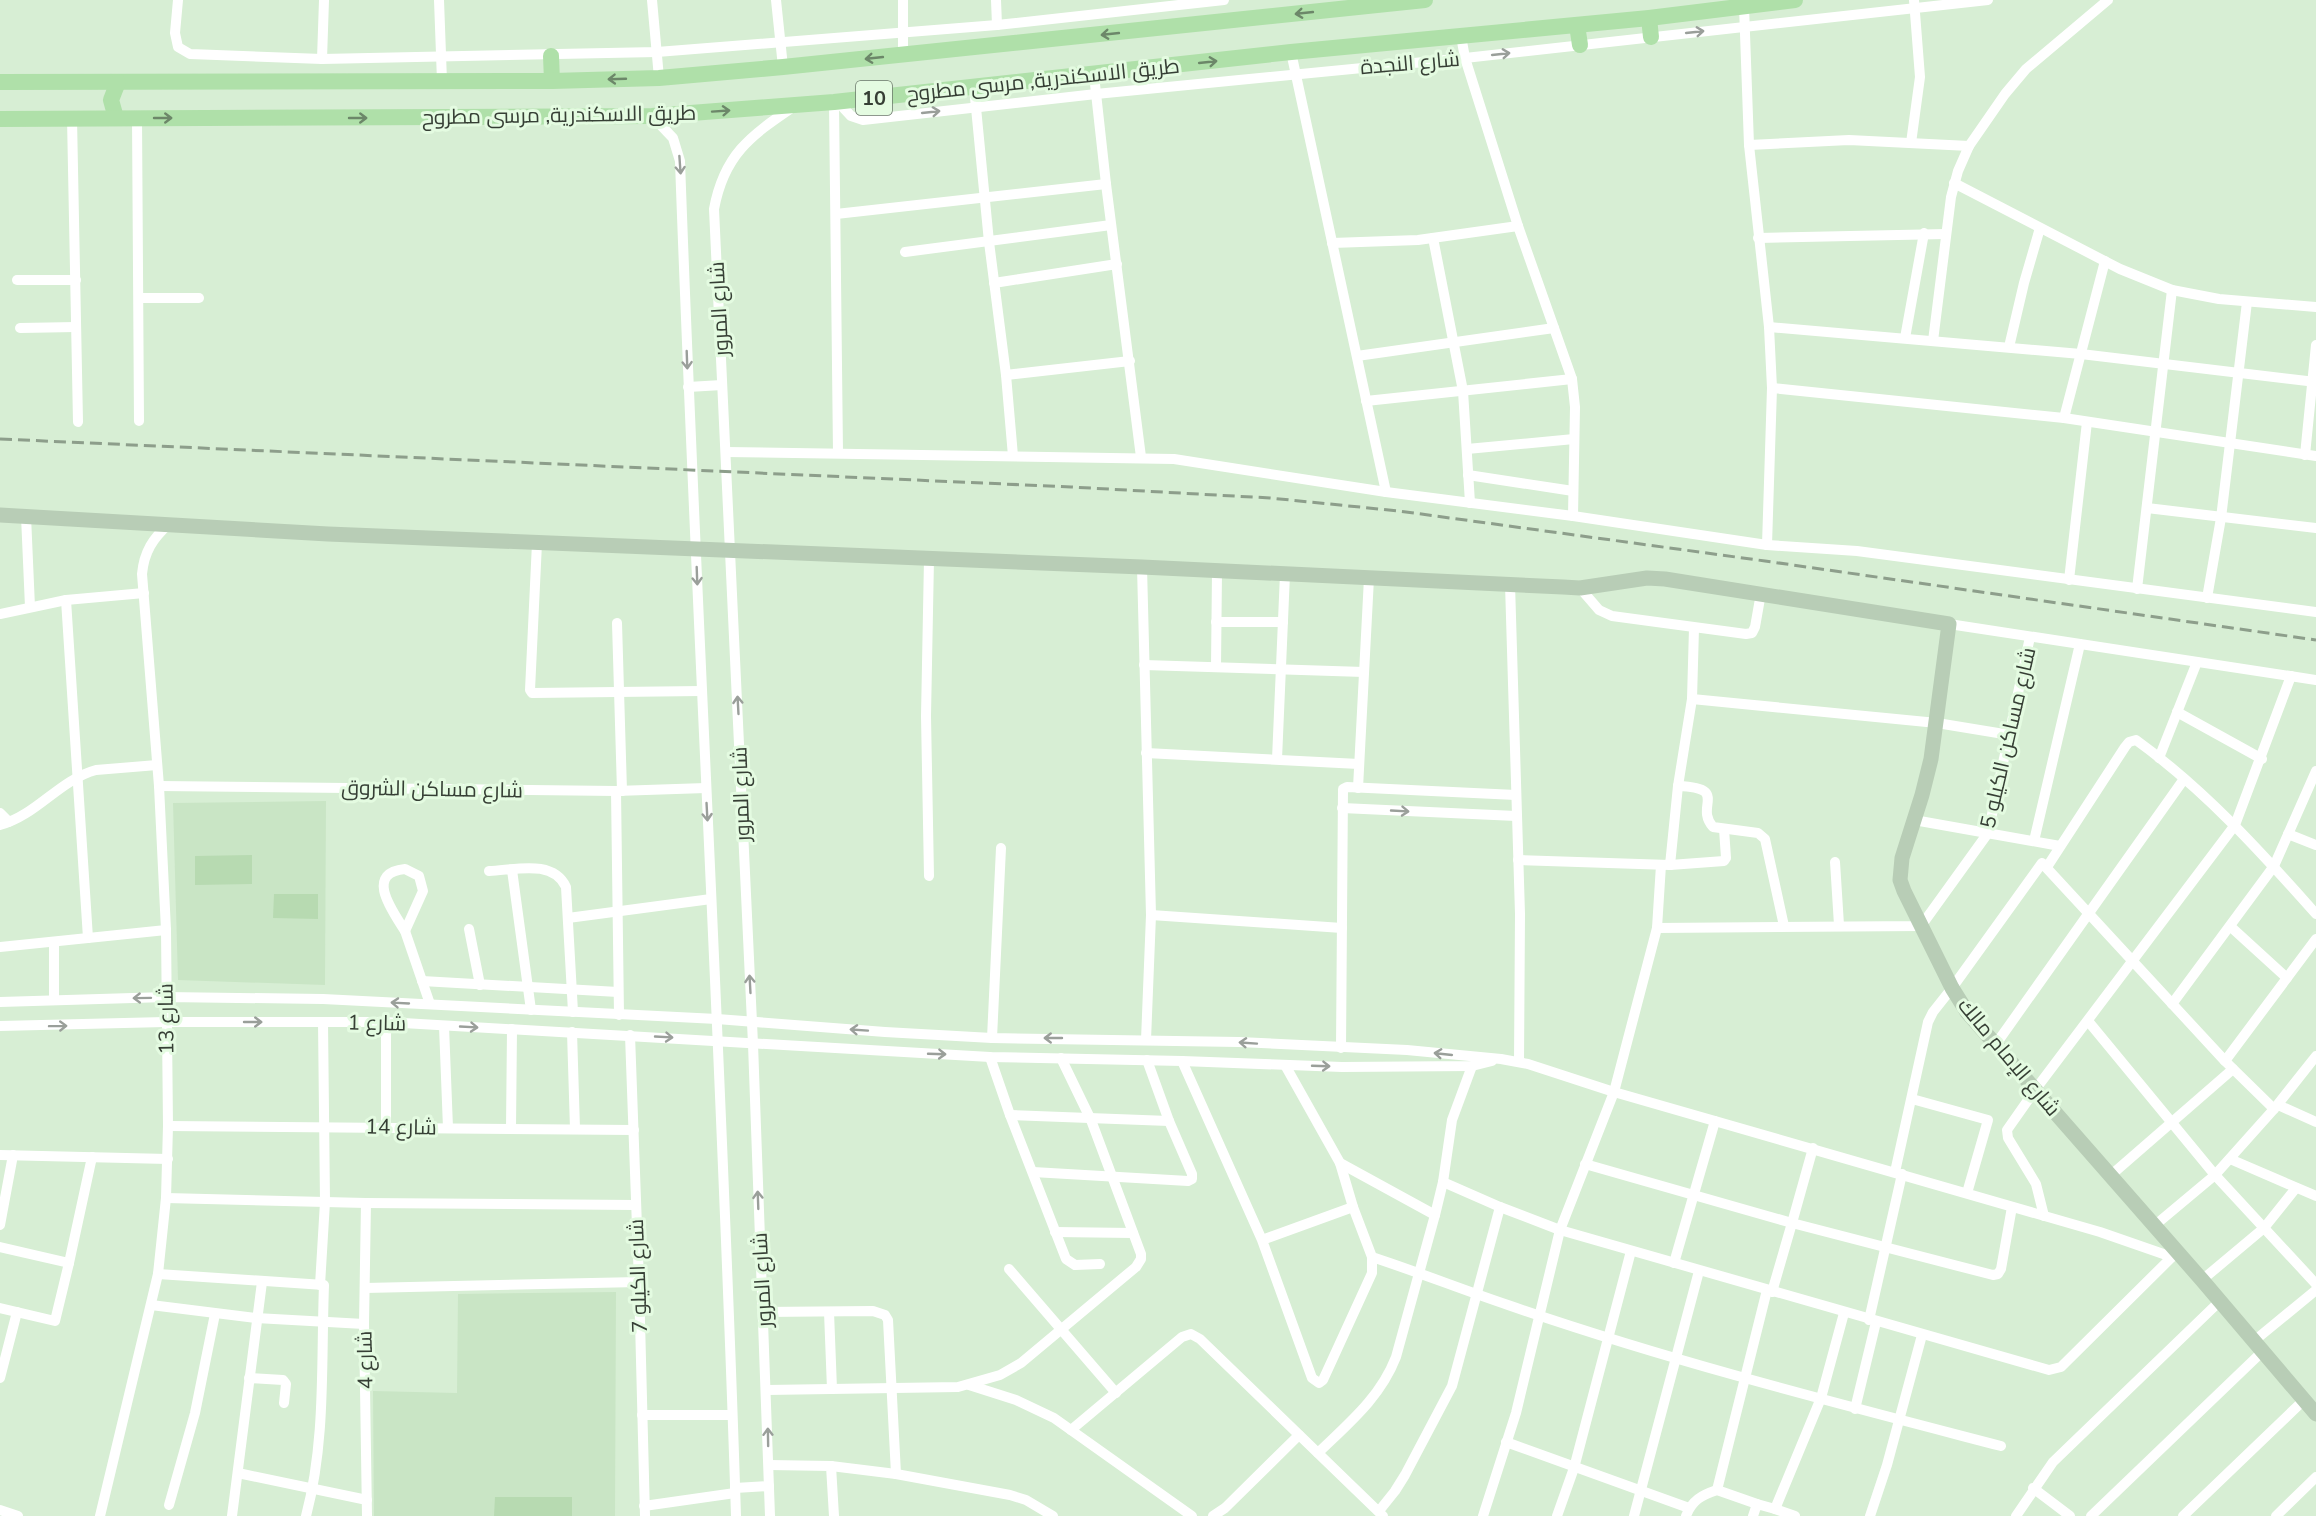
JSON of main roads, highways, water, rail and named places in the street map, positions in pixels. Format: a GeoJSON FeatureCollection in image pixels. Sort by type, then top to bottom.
{"type":"FeatureCollection","features":[{"type":"Feature","properties":{"kind":"main road","name":"طريق الاسكندرية, مرسى مطروح"},"geometry":{"type":"LineString","coordinates":[[0,82],[552,81],[659,78],[783,68],[1425,0]]}},
{"type":"Feature","properties":{"kind":"main road","name":"طريق الاسكندرية, مرسى مطروح"},"geometry":{"type":"LineString","coordinates":[[0,119],[652,116],[836,102],[1291,52],[1649,18],[1795,0]]}},
{"type":"Feature","properties":{"kind":"main road"},"geometry":{"type":"LineString","coordinates":[[1649,18],[1651,37]]}},
{"type":"Feature","properties":{"kind":"main road"},"geometry":{"type":"LineString","coordinates":[[1577,25],[1580,45]]}},
{"type":"Feature","properties":{"kind":"main road"},"geometry":{"type":"LineString","coordinates":[[550,56],[552,81]]}},
{"type":"Feature","properties":{"kind":"main road"},"geometry":{"type":"LineString","coordinates":[[116,118],[111,100],[117,82]]}},
{"type":"Feature","properties":{"kind":"railway"},"geometry":{"type":"LineString","coordinates":[[0,439],[1270,498],[1399,511],[2316,640]]}}]}
